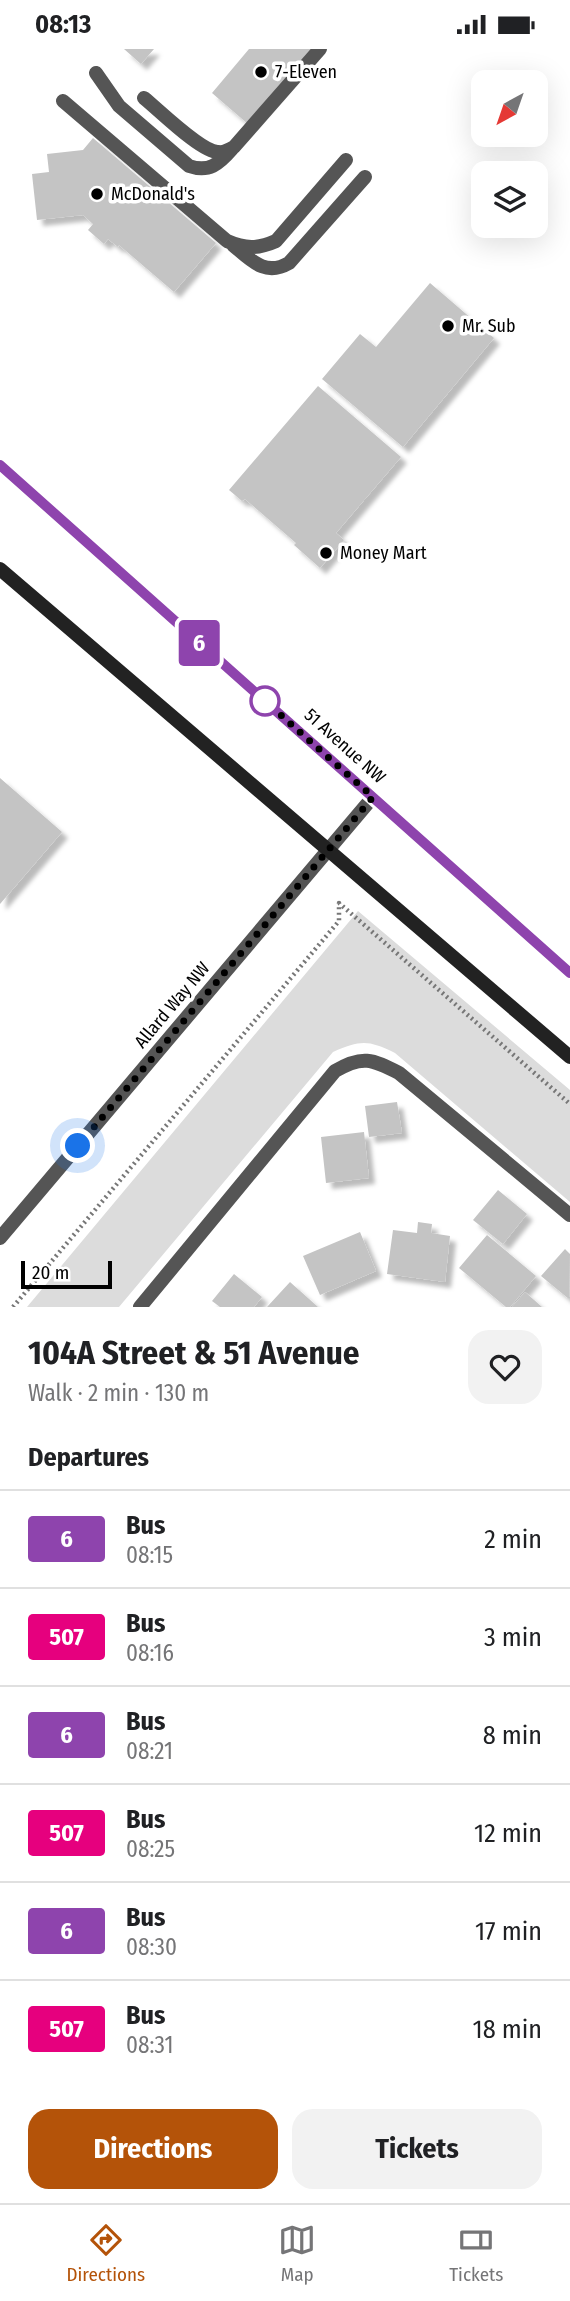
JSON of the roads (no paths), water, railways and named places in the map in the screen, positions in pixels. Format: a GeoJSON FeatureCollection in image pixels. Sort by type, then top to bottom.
{"type":"FeatureCollection","features":[{"type":"Feature","properties":{"kind":"main road","name":"51 Avenue NW"},"geometry":{"type":"LineString","coordinates":[[0,465],[570,973]]}},
{"type":"Feature","properties":{"kind":"main road"},"geometry":{"type":"LineString","coordinates":[[0,569],[570,1057]]}},
{"type":"Feature","properties":{"kind":"street"},"geometry":{"type":"LineString","coordinates":[[96,73],[119,106],[189,166],[210,169],[222,161],[320,49]]}},
{"type":"Feature","properties":{"kind":"street"},"geometry":{"type":"LineString","coordinates":[[144,98],[207,149],[217,152],[234,147]]}},
{"type":"Feature","properties":{"kind":"street"},"geometry":{"type":"LineString","coordinates":[[63,101],[227,241],[263,268],[281,268],[289,263],[365,177]]}},
{"type":"Feature","properties":{"kind":"street"},"geometry":{"type":"LineString","coordinates":[[227,241],[241,247],[264,246],[276,241],[346,160]]}},
{"type":"Feature","properties":{"kind":"street","name":"Allard Way NW"},"geometry":{"type":"LineString","coordinates":[[0,1238],[373,797]]}},
{"type":"Feature","properties":{"kind":"street"},"geometry":{"type":"LineString","coordinates":[[140,1307],[335,1071],[353,1061],[376,1061],[399,1073],[570,1215]]}},
{"type":"Feature","properties":{"kind":"place","name":"7-Eleven"},"geometry":{"type":"Point","coordinates":[261,72]}},
{"type":"Feature","properties":{"kind":"place","name":"McDonald's"},"geometry":{"type":"Point","coordinates":[97,194]}},
{"type":"Feature","properties":{"kind":"place","name":"Mr. Sub"},"geometry":{"type":"Point","coordinates":[448,326]}},
{"type":"Feature","properties":{"kind":"place","name":"Money Mart"},"geometry":{"type":"Point","coordinates":[326,553]}}]}
